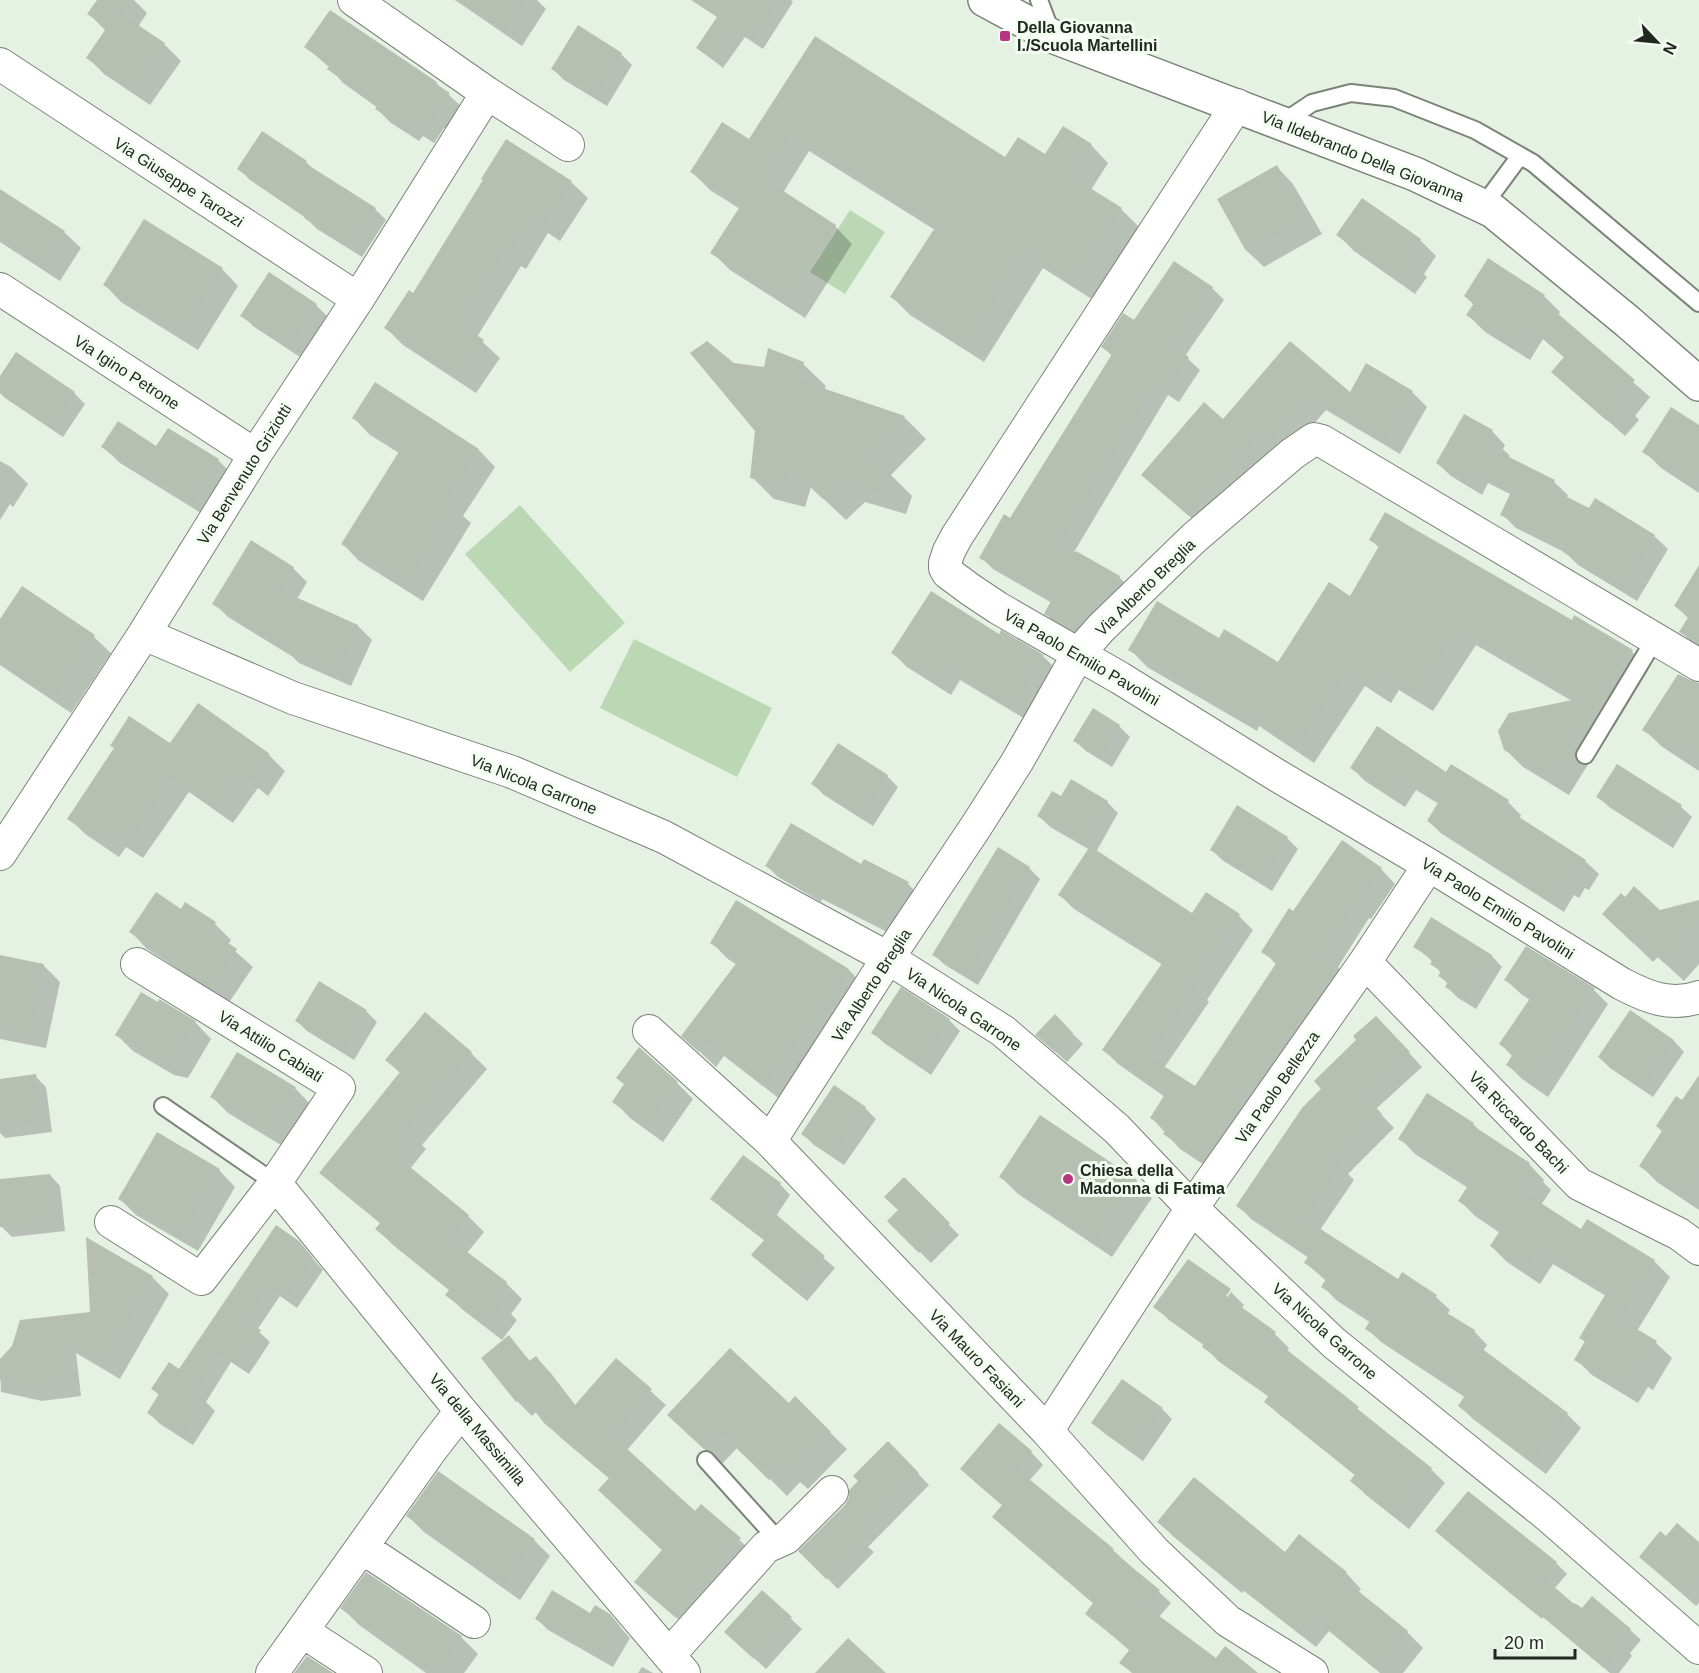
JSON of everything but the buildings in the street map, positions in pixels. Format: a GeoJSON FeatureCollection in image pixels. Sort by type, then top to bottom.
{"type":"FeatureCollection","features":[{"type":"Feature","properties":{"kind":"street","name":"Via Ildebrando Della Giovanna"},"geometry":{"type":"LineString","coordinates":[[985,0],[1052,36],[1415,174],[1493,211],[1609,306],[1699,384]]}},
{"type":"Feature","properties":{"kind":"street"},"geometry":{"type":"LineString","coordinates":[[360,2],[487,93],[568,145]]}},
{"type":"Feature","properties":{"kind":"street","name":"Via Giuseppe Tarozzi"},"geometry":{"type":"LineString","coordinates":[[0,64],[358,299]]}},
{"type":"Feature","properties":{"kind":"street","name":"Via Benvenuto Griziotti"},"geometry":{"type":"LineString","coordinates":[[0,854],[144,634],[255,455],[358,299],[487,93]]}},
{"type":"Feature","properties":{"kind":"street","name":"Via Paolo Emilio Pavolini"},"geometry":{"type":"LineString","coordinates":[[1237,105],[957,536],[945,563],[948,573],[998,608],[1079,653],[1622,984],[1647,996],[1665,1000],[1686,1002],[1699,997]]}},
{"type":"Feature","properties":{"kind":"street","name":"Via Igino Petrone"},"geometry":{"type":"LineString","coordinates":[[0,289],[255,455]]}},
{"type":"Feature","properties":{"kind":"street","name":"Via Alberto Breglia"},"geometry":{"type":"LineString","coordinates":[[770,1141],[1017,762],[1079,653],[1101,628],[1194,538],[1292,454],[1314,439],[1699,665]]}},
{"type":"Feature","properties":{"kind":"street","name":"Via Nicola Garrone"},"geometry":{"type":"LineString","coordinates":[[144,634],[293,698],[512,772],[664,837],[888,958],[1003,1031],[1118,1130],[1192,1208],[1334,1343],[1693,1631]]}},
{"type":"Feature","properties":{"kind":"street","name":"Via Paolo Bellezza"},"geometry":{"type":"LineString","coordinates":[[1047,1431],[1192,1208],[1365,962],[1429,865]]}},
{"type":"Feature","properties":{"kind":"street","name":"Via Riccardo Bachi"},"geometry":{"type":"LineString","coordinates":[[1365,962],[1579,1184],[1678,1234],[1699,1249]]}},
{"type":"Feature","properties":{"kind":"street","name":"Via Attilio Cabiati"},"geometry":{"type":"LineString","coordinates":[[137,964],[339,1088],[275,1183]]}},
{"type":"Feature","properties":{"kind":"street","name":"Via Mauro Fasiani"},"geometry":{"type":"LineString","coordinates":[[649,1031],[770,1141],[1047,1431],[1154,1551],[1228,1621],[1311,1673]]}},
{"type":"Feature","properties":{"kind":"street"},"geometry":{"type":"LineString","coordinates":[[111,1222],[201,1279],[275,1183]]}},
{"type":"Feature","properties":{"kind":"street","name":"Via della Massimilla"},"geometry":{"type":"LineString","coordinates":[[275,1183],[461,1411],[676,1664]]}},
{"type":"Feature","properties":{"kind":"street"},"geometry":{"type":"LineString","coordinates":[[272,1673],[461,1411]]}},
{"type":"Feature","properties":{"kind":"street"},"geometry":{"type":"LineString","coordinates":[[676,1664],[766,1547],[786,1538],[832,1492]]}},
{"type":"Feature","properties":{"kind":"street"},"geometry":{"type":"LineString","coordinates":[[363,1548],[474,1622]]}},
{"type":"Feature","properties":{"kind":"street"},"geometry":{"type":"LineString","coordinates":[[302,1631],[366,1673]]}},
{"type":"Feature","properties":{"kind":"lane"},"geometry":{"type":"LineString","coordinates":[[1039,0],[1052,36]]}},
{"type":"Feature","properties":{"kind":"lane"},"geometry":{"type":"LineString","coordinates":[[1282,123],[1312,103],[1351,93],[1394,98],[1475,130],[1533,163],[1699,303]]}},
{"type":"Feature","properties":{"kind":"lane"},"geometry":{"type":"LineString","coordinates":[[1483,206],[1520,156]]}},
{"type":"Feature","properties":{"kind":"lane"},"geometry":{"type":"LineString","coordinates":[[1585,755],[1655,639]]}},
{"type":"Feature","properties":{"kind":"lane"},"geometry":{"type":"LineString","coordinates":[[163,1106],[275,1183]]}},
{"type":"Feature","properties":{"kind":"lane"},"geometry":{"type":"LineString","coordinates":[[706,1460],[769,1530],[777,1542]]}},
{"type":"Feature","properties":{"kind":"green space"},"geometry":{"type":"Polygon","coordinates":[[[850,210],[885,232],[845,294],[810,272],[850,210]]]}},
{"type":"Feature","properties":{"kind":"green space"},"geometry":{"type":"Polygon","coordinates":[[[520,505],[625,623],[570,672],[465,554],[520,505]]]}},
{"type":"Feature","properties":{"kind":"green space"},"geometry":{"type":"Polygon","coordinates":[[[634,639],[772,708],[737,777],[600,708],[634,639]]]}},
{"type":"Feature","properties":{"kind":"place","name":"Della Giovanna I./Scuola Martellini"},"geometry":{"type":"Point","coordinates":[1005,36]}},
{"type":"Feature","properties":{"kind":"place","name":"Chiesa della Madonna di Fatima"},"geometry":{"type":"Point","coordinates":[1068,1179]}}]}
